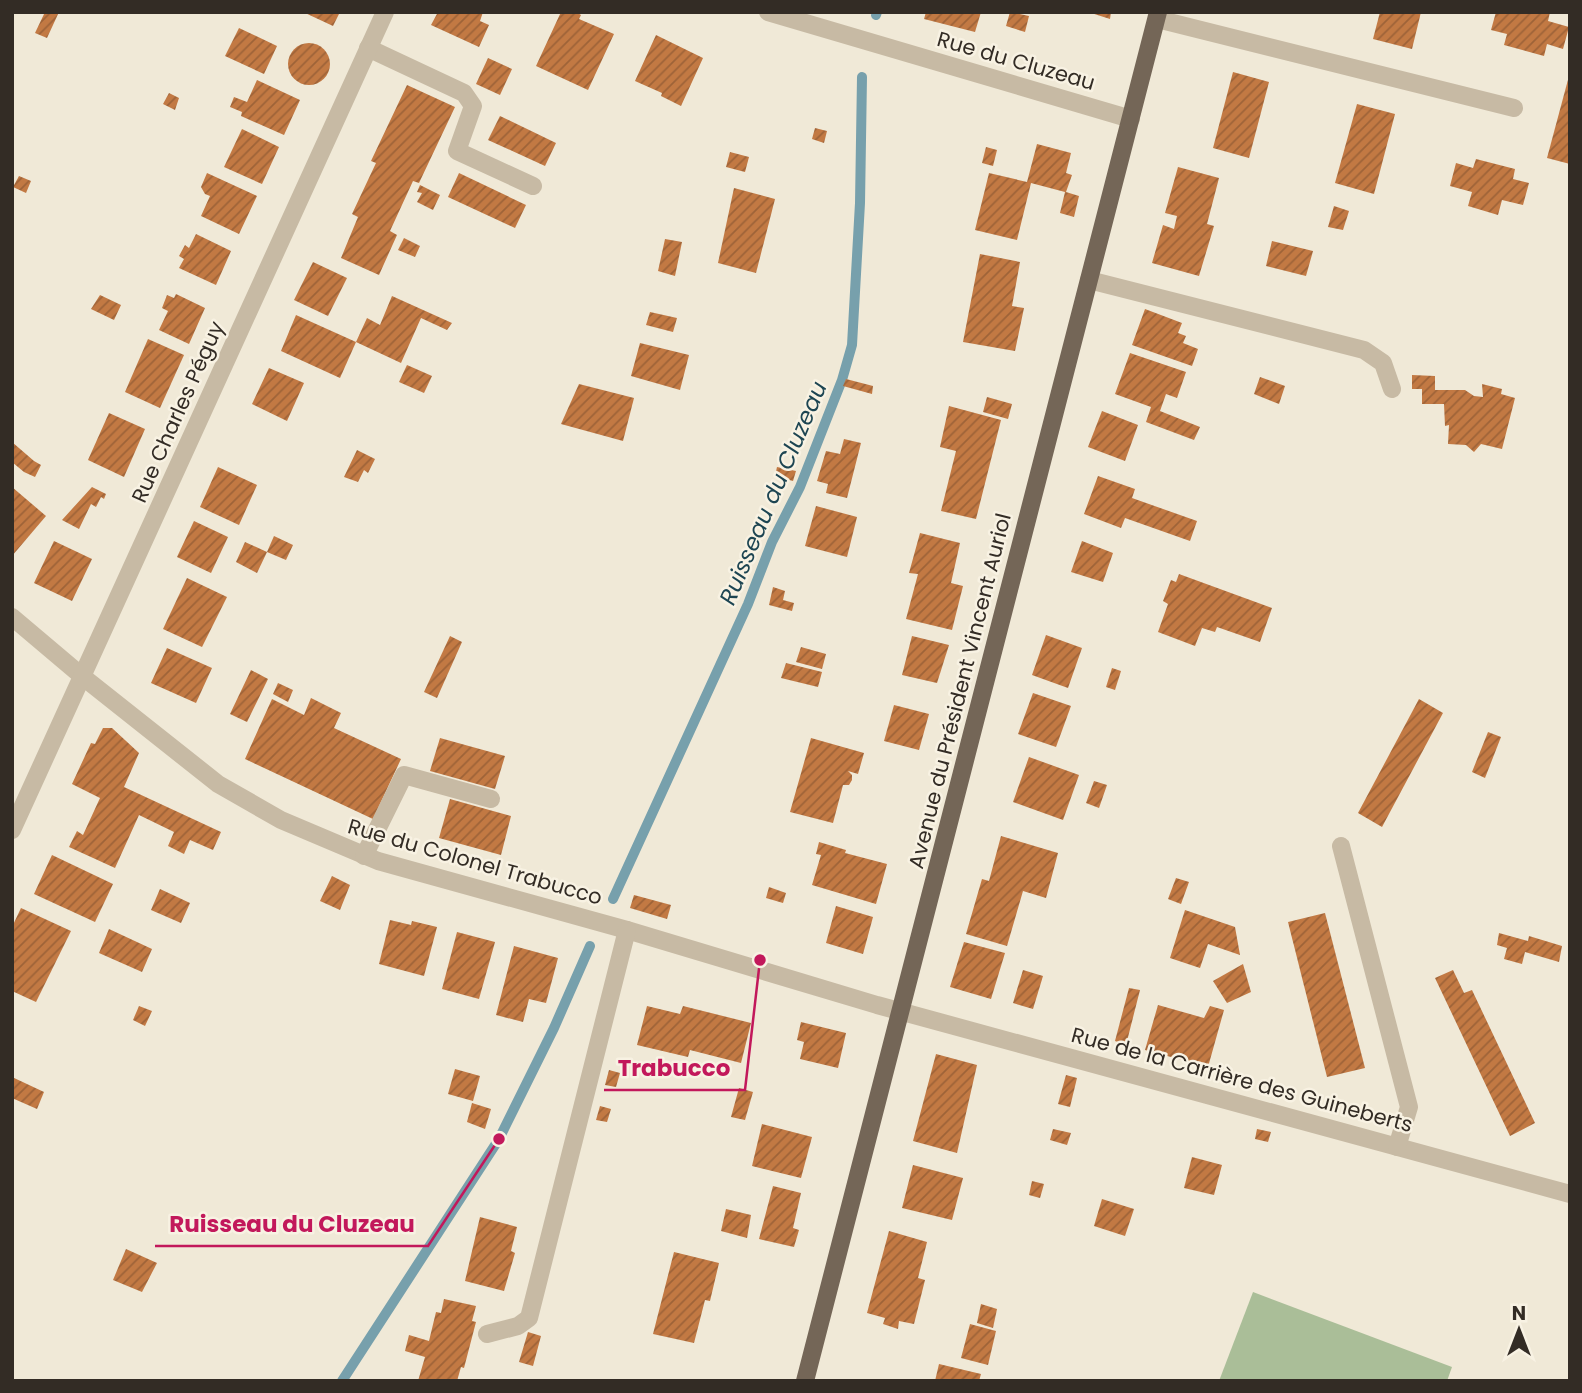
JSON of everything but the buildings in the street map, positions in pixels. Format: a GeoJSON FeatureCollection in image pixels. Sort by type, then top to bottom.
{"type":"FeatureCollection","features":[{"type":"Feature","properties":{"kind":"main road","name":"Avenue du Président Vincent Auriol"},"geometry":{"type":"LineString","coordinates":[[805,1381],[1158,16]]}},
{"type":"Feature","properties":{"kind":"street","name":"Rue Charles Péguy"},"geometry":{"type":"LineString","coordinates":[[12,831],[384,12]]}},
{"type":"Feature","properties":{"kind":"street","name":"Rue du Cluzeau"},"geometry":{"type":"LineString","coordinates":[[768,12],[1131,119]]}},
{"type":"Feature","properties":{"kind":"street"},"geometry":{"type":"LineString","coordinates":[[1158,16],[1514,108]]}},
{"type":"Feature","properties":{"kind":"street"},"geometry":{"type":"LineString","coordinates":[[368,48],[464,93],[473,106],[457,151],[533,186]]}},
{"type":"Feature","properties":{"kind":"street"},"geometry":{"type":"LineString","coordinates":[[1089,280],[1364,350],[1383,363],[1392,389]]}},
{"type":"Feature","properties":{"kind":"street","name":"Rue du Colonel Trabucco"},"geometry":{"type":"LineString","coordinates":[[12,617],[218,784],[281,820],[364,856],[902,1011]]}},
{"type":"Feature","properties":{"kind":"street"},"geometry":{"type":"LineString","coordinates":[[364,856],[404,775],[491,799]]}},
{"type":"Feature","properties":{"kind":"street"},"geometry":{"type":"LineString","coordinates":[[1341,846],[1409,1107],[1397,1146]]}},
{"type":"Feature","properties":{"kind":"street"},"geometry":{"type":"LineString","coordinates":[[487,1334],[518,1326],[529,1318],[627,930]]}},
{"type":"Feature","properties":{"kind":"street","name":"Rue de la Carrière des Guineberts"},"geometry":{"type":"LineString","coordinates":[[902,1011],[1570,1194]]}},
{"type":"Feature","properties":{"kind":"green space"},"geometry":{"type":"Polygon","coordinates":[[[1253,1292],[1452,1367],[1447,1381],[1219,1381],[1253,1292]]]}},
{"type":"Feature","properties":{"kind":"waterway","name":"Ruisseau du Cluzeau"},"geometry":{"type":"LineString","coordinates":[[613,899],[748,604],[772,542],[800,487],[842,380],[852,345],[860,203],[862,77]]}},
{"type":"Feature","properties":{"kind":"waterway","name":"Ruisseau du Cluzeau"},"geometry":{"type":"LineString","coordinates":[[342,1381],[499,1139],[554,1028],[590,946]]}},
{"type":"Feature","properties":{"kind":"place","name":"Trabucco"},"geometry":{"type":"Point","coordinates":[760,960]}},
{"type":"Feature","properties":{"kind":"place","name":"Ruisseau du Cluzeau"},"geometry":{"type":"Point","coordinates":[499,1139]}}]}
